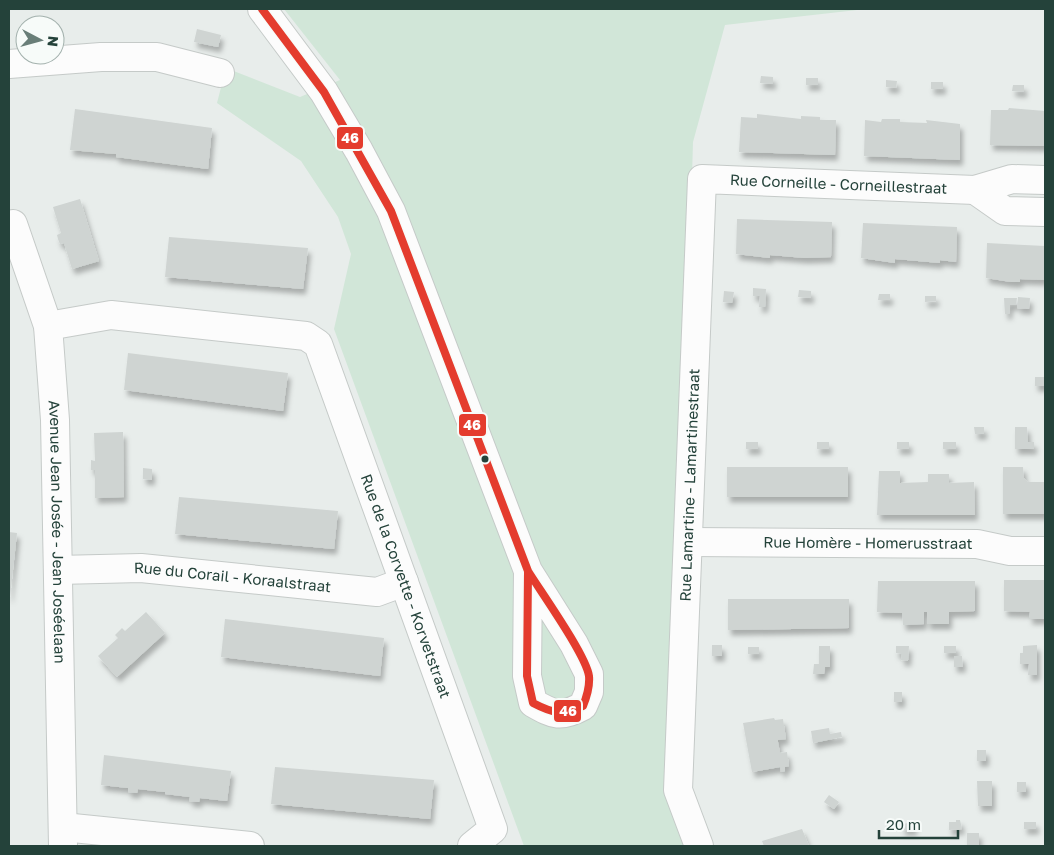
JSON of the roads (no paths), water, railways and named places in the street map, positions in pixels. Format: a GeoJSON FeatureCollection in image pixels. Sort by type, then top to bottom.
{"type":"FeatureCollection","features":[{"type":"Feature","properties":{"kind":"street"},"geometry":{"type":"LineString","coordinates":[[262,9],[324,92],[359,151],[391,211],[528,571]]}},
{"type":"Feature","properties":{"kind":"street"},"geometry":{"type":"LineString","coordinates":[[9,64],[101,57],[157,58],[220,73]]}},
{"type":"Feature","properties":{"kind":"street","name":"Rue Corneille - Corneillestraat"},"geometry":{"type":"LineString","coordinates":[[702,179],[975,190],[1012,179],[1045,180]]}},
{"type":"Feature","properties":{"kind":"street","name":"Rue Lamartine - Lamartinestraat"},"geometry":{"type":"LineString","coordinates":[[699,846],[678,790],[689,542],[694,341],[702,179]]}},
{"type":"Feature","properties":{"kind":"street"},"geometry":{"type":"LineString","coordinates":[[975,190],[1005,211],[1045,212]]}},
{"type":"Feature","properties":{"kind":"street","name":"Avenue Jean Josée - Jean Joséelaan"},"geometry":{"type":"LineString","coordinates":[[13,224],[48,326],[55,420],[63,836]]}},
{"type":"Feature","properties":{"kind":"street","name":"Rue de la Corvette - Korvetstraat"},"geometry":{"type":"LineString","coordinates":[[48,326],[111,315],[306,336],[318,344],[493,829],[472,846]]}},
{"type":"Feature","properties":{"kind":"street","name":"Rue Homère - Homerusstraat"},"geometry":{"type":"LineString","coordinates":[[689,542],[977,544],[1010,551],[1045,551]]}},
{"type":"Feature","properties":{"kind":"street","name":"Rue du Corail - Koraalstraat"},"geometry":{"type":"LineString","coordinates":[[58,570],[141,568],[376,592],[404,582]]}},
{"type":"Feature","properties":{"kind":"street"},"geometry":{"type":"LineString","coordinates":[[63,836],[250,846]]}}]}
